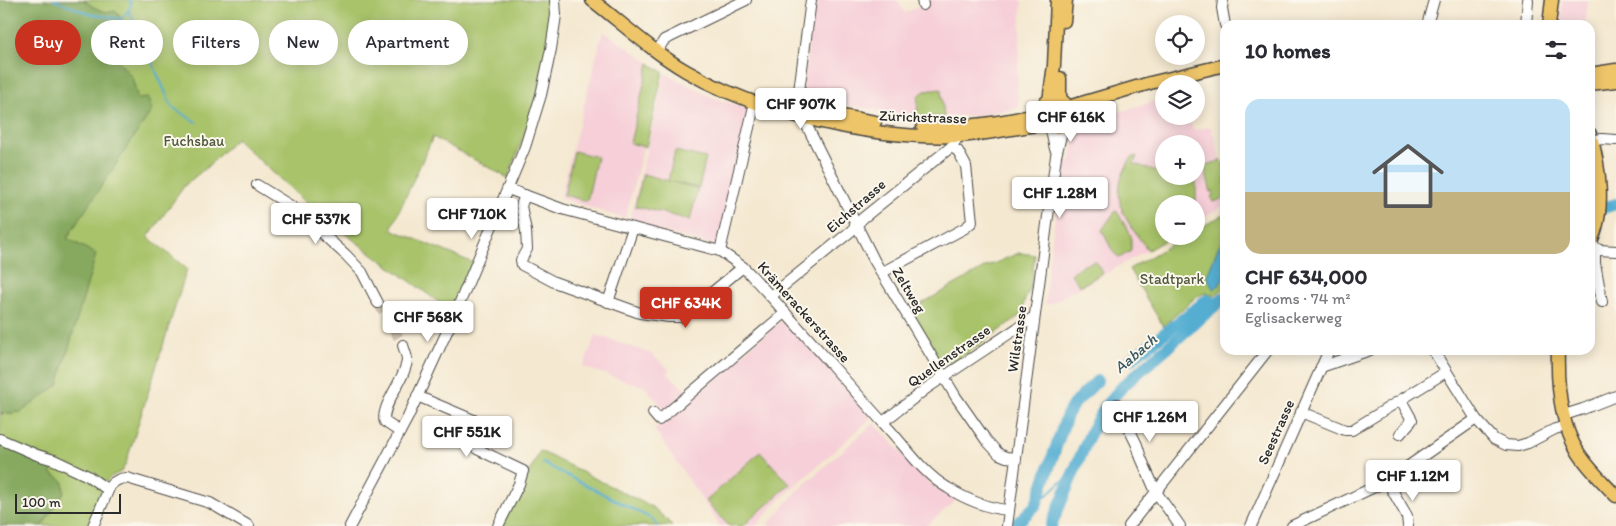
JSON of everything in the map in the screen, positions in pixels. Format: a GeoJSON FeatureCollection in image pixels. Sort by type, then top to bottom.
{"type":"FeatureCollection","features":[{"type":"Feature","properties":{"kind":"main road","name":"Zürichstrasse"},"geometry":{"type":"LineString","coordinates":[[592,0],[658,53],[685,70],[755,102],[859,121],[939,127],[1046,121]]}},
{"type":"Feature","properties":{"kind":"main road","name":"Zürichstrasse"},"geometry":{"type":"LineString","coordinates":[[605,0],[661,45],[710,75],[800,111],[857,129],[920,135],[955,142],[1046,121]]}},
{"type":"Feature","properties":{"kind":"main road"},"geometry":{"type":"LineString","coordinates":[[1057,0],[1053,74],[1062,110]]}},
{"type":"Feature","properties":{"kind":"main road"},"geometry":{"type":"LineString","coordinates":[[1066,0],[1060,94],[1062,110],[1057,127],[1046,121],[1043,109],[1062,110],[1155,90]]}},
{"type":"Feature","properties":{"kind":"main road"},"geometry":{"type":"LineString","coordinates":[[1550,20],[1552,0]]}},
{"type":"Feature","properties":{"kind":"main road"},"geometry":{"type":"LineString","coordinates":[[1062,110],[1150,83],[1220,66]]}},
{"type":"Feature","properties":{"kind":"main road"},"geometry":{"type":"LineString","coordinates":[[1200,75],[1220,67]]}},
{"type":"Feature","properties":{"kind":"main road"},"geometry":{"type":"LineString","coordinates":[[1595,73],[1616,70]]}},
{"type":"Feature","properties":{"kind":"main road"},"geometry":{"type":"LineString","coordinates":[[1595,83],[1616,81]]}},
{"type":"Feature","properties":{"kind":"main road"},"geometry":{"type":"LineString","coordinates":[[1595,155],[1598,167],[1599,204],[1595,234]]}},
{"type":"Feature","properties":{"kind":"main road"},"geometry":{"type":"LineString","coordinates":[[1558,355],[1558,386],[1571,438],[1578,452],[1616,496]]}},
{"type":"Feature","properties":{"kind":"street"},"geometry":{"type":"LineString","coordinates":[[554,0],[556,15]]}},
{"type":"Feature","properties":{"kind":"street"},"geometry":{"type":"LineString","coordinates":[[350,526],[417,396],[508,189],[541,95],[556,15],[564,0]]}},
{"type":"Feature","properties":{"kind":"street"},"geometry":{"type":"LineString","coordinates":[[661,45],[664,40],[746,0]]}},
{"type":"Feature","properties":{"kind":"street"},"geometry":{"type":"LineString","coordinates":[[800,111],[811,0]]}},
{"type":"Feature","properties":{"kind":"street"},"geometry":{"type":"LineString","coordinates":[[1223,0],[1224,20]]}},
{"type":"Feature","properties":{"kind":"street"},"geometry":{"type":"LineString","coordinates":[[1428,20],[1434,0]]}},
{"type":"Feature","properties":{"kind":"street"},"geometry":{"type":"LineString","coordinates":[[1526,20],[1528,0]]}},
{"type":"Feature","properties":{"kind":"street"},"geometry":{"type":"LineString","coordinates":[[720,251],[755,102]]}},
{"type":"Feature","properties":{"kind":"street","name":"Wilstrasse"},"geometry":{"type":"LineString","coordinates":[[1007,526],[1062,110]]}},
{"type":"Feature","properties":{"kind":"street","name":"Zeltweg"},"geometry":{"type":"LineString","coordinates":[[800,111],[881,273],[956,397],[986,440],[999,454],[1006,458],[1016,458]]}},
{"type":"Feature","properties":{"kind":"street","name":"Wilstrasse"},"geometry":{"type":"LineString","coordinates":[[1046,121],[1056,156]]}},
{"type":"Feature","properties":{"kind":"street"},"geometry":{"type":"LineString","coordinates":[[1595,138],[1616,140]]}},
{"type":"Feature","properties":{"kind":"street"},"geometry":{"type":"LineString","coordinates":[[881,273],[965,228],[972,222],[966,166],[955,142]]}},
{"type":"Feature","properties":{"kind":"street","name":"Eichstrasse"},"geometry":{"type":"LineString","coordinates":[[771,296],[955,142]]}},
{"type":"Feature","properties":{"kind":"street"},"geometry":{"type":"LineString","coordinates":[[257,185],[291,206],[346,255],[362,272],[378,303]]}},
{"type":"Feature","properties":{"kind":"street","name":"Krämerackerstrasse"},"geometry":{"type":"LineString","coordinates":[[508,189],[562,209],[720,251],[743,267],[771,296],[852,390],[928,472],[947,488],[994,508],[1009,510]]}},
{"type":"Feature","properties":{"kind":"street"},"geometry":{"type":"LineString","coordinates":[[525,195],[521,206],[527,249],[521,260],[522,265],[554,282],[640,313],[669,318],[682,317],[743,267]]}},
{"type":"Feature","properties":{"kind":"street"},"geometry":{"type":"LineString","coordinates":[[608,302],[633,228]]}},
{"type":"Feature","properties":{"kind":"street"},"geometry":{"type":"LineString","coordinates":[[1595,246],[1616,251]]}},
{"type":"Feature","properties":{"kind":"street"},"geometry":{"type":"LineString","coordinates":[[1595,263],[1602,302]]}},
{"type":"Feature","properties":{"kind":"street"},"geometry":{"type":"LineString","coordinates":[[653,413],[659,420],[786,313]]}},
{"type":"Feature","properties":{"kind":"street","name":"Quellenstrasse"},"geometry":{"type":"LineString","coordinates":[[883,422],[944,377],[1034,317]]}},
{"type":"Feature","properties":{"kind":"street"},"geometry":{"type":"LineString","coordinates":[[400,432],[385,422],[384,414],[404,372],[407,358],[403,345]]}},
{"type":"Feature","properties":{"kind":"street"},"geometry":{"type":"LineString","coordinates":[[1129,526],[1264,355]]}},
{"type":"Feature","properties":{"kind":"street","name":"Seestrasse"},"geometry":{"type":"LineString","coordinates":[[1251,526],[1327,355]]}},
{"type":"Feature","properties":{"kind":"street"},"geometry":{"type":"LineString","coordinates":[[1321,367],[1356,355]]}},
{"type":"Feature","properties":{"kind":"street"},"geometry":{"type":"LineString","coordinates":[[1436,355],[1476,419],[1494,440],[1510,445],[1518,446],[1528,443],[1555,429],[1565,420],[1583,410],[1616,396]]}},
{"type":"Feature","properties":{"kind":"street"},"geometry":{"type":"LineString","coordinates":[[1301,412],[1345,430],[1352,430],[1446,372]]}},
{"type":"Feature","properties":{"kind":"street"},"geometry":{"type":"LineString","coordinates":[[417,396],[488,426],[477,450],[523,471],[519,484],[498,526]]}},
{"type":"Feature","properties":{"kind":"street"},"geometry":{"type":"LineString","coordinates":[[1400,434],[1412,420],[1401,400]]}},
{"type":"Feature","properties":{"kind":"street"},"geometry":{"type":"LineString","coordinates":[[1117,404],[1137,445],[1156,492],[1180,526]]}},
{"type":"Feature","properties":{"kind":"street"},"geometry":{"type":"LineString","coordinates":[[1292,526],[1387,482],[1476,419]]}},
{"type":"Feature","properties":{"kind":"street"},"geometry":{"type":"LineString","coordinates":[[0,440],[54,460],[88,476],[108,490]]}},
{"type":"Feature","properties":{"kind":"street"},"geometry":{"type":"LineString","coordinates":[[93,526],[108,490],[114,481],[122,478],[133,479],[210,502],[249,526]]}},
{"type":"Feature","properties":{"kind":"street"},"geometry":{"type":"LineString","coordinates":[[1387,482],[1407,516],[1408,526]]}},
{"type":"Feature","properties":{"kind":"shaded area"},"geometry":{"type":"Polygon","coordinates":[[[814,0],[897,0],[905,13],[924,4],[924,0],[1022,0],[1017,87],[1019,108],[973,116],[919,117],[802,98],[814,0]]]}},
{"type":"Feature","properties":{"kind":"shaded area"},"geometry":{"type":"Polygon","coordinates":[[[1563,0],[1588,0],[1586,20],[1560,20],[1563,0]]]}},
{"type":"Feature","properties":{"kind":"shaded area"},"geometry":{"type":"Polygon","coordinates":[[[603,31],[663,72],[625,219],[560,198],[603,31]]]}},
{"type":"Feature","properties":{"kind":"shaded area"},"geometry":{"type":"Polygon","coordinates":[[[665,73],[713,98],[748,109],[718,246],[629,223],[665,73]]]}},
{"type":"Feature","properties":{"kind":"shaded area"},"geometry":{"type":"Polygon","coordinates":[[[1155,101],[1155,125],[1191,125],[1193,130],[1211,127],[1220,158],[1220,207],[1205,217],[1205,195],[1155,195],[1155,245],[1157,245],[1050,304],[1045,304],[1048,267],[1063,167],[1071,159],[1074,137],[1091,121],[1155,101]]]}},
{"type":"Feature","properties":{"kind":"shaded area"},"geometry":{"type":"Polygon","coordinates":[[[786,320],[870,415],[870,419],[775,504],[756,526],[720,526],[654,429],[780,322],[786,320]]]}},
{"type":"Feature","properties":{"kind":"shaded area"},"geometry":{"type":"Polygon","coordinates":[[[596,335],[650,353],[669,369],[667,373],[687,391],[664,410],[645,387],[583,367],[596,335]]]}},
{"type":"Feature","properties":{"kind":"shaded area"},"geometry":{"type":"Polygon","coordinates":[[[874,423],[927,481],[956,500],[926,526],[767,526],[798,490],[874,423]]]}},
{"type":"Feature","properties":{"kind":"green space"},"geometry":{"type":"Polygon","coordinates":[[[0,0],[84,0],[98,9],[107,12],[115,11],[122,19],[91,20],[91,65],[122,65],[132,77],[138,99],[148,98],[152,110],[67,238],[96,254],[58,385],[21,412],[0,414],[0,0]]]}},
{"type":"Feature","properties":{"kind":"green space","name":"Fuchsbau"},"geometry":{"type":"Polygon","coordinates":[[[54,0],[550,0],[551,4],[546,53],[538,89],[508,178],[433,137],[391,229],[476,264],[455,314],[322,217],[236,139],[185,185],[148,237],[187,269],[126,463],[121,472],[112,476],[105,483],[103,494],[88,526],[42,526],[64,492],[0,439],[0,414],[21,412],[64,245],[57,65],[81,65],[81,20],[55,20],[54,0]]]}},
{"type":"Feature","properties":{"kind":"green space"},"geometry":{"type":"Polygon","coordinates":[[[649,63],[663,72],[646,147],[630,143],[649,63]]]}},
{"type":"Feature","properties":{"kind":"green space"},"geometry":{"type":"Polygon","coordinates":[[[941,89],[944,117],[917,116],[918,96],[925,91],[941,89]]]}},
{"type":"Feature","properties":{"kind":"green space"},"geometry":{"type":"Polygon","coordinates":[[[574,151],[597,157],[587,201],[564,195],[574,151]]]}},
{"type":"Feature","properties":{"kind":"green space"},"geometry":{"type":"Polygon","coordinates":[[[675,151],[706,158],[699,188],[668,181],[675,151]]]}},
{"type":"Feature","properties":{"kind":"green space"},"geometry":{"type":"Polygon","coordinates":[[[1137,156],[1134,164],[1155,170],[1155,185],[1196,185],[1196,195],[1155,195],[1155,245],[1157,245],[1148,250],[1125,216],[1119,195],[1124,171],[1132,157],[1137,156]]]}},
{"type":"Feature","properties":{"kind":"green space"},"geometry":{"type":"Polygon","coordinates":[[[1220,161],[1220,200],[1213,202],[1211,198],[1214,191],[1211,192],[1205,166],[1220,161]]]}},
{"type":"Feature","properties":{"kind":"green space"},"geometry":{"type":"Polygon","coordinates":[[[643,174],[698,189],[690,220],[635,206],[643,174]]]}},
{"type":"Feature","properties":{"kind":"green space"},"geometry":{"type":"Polygon","coordinates":[[[1116,210],[1131,235],[1131,251],[1119,258],[1113,252],[1102,230],[1116,210]]]}},
{"type":"Feature","properties":{"kind":"green space","name":"Stadtpark"},"geometry":{"type":"Polygon","coordinates":[[[1220,217],[1220,292],[1215,296],[1205,293],[1196,297],[1163,326],[1129,269],[1170,245],[1205,245],[1205,225],[1220,217]]]}},
{"type":"Feature","properties":{"kind":"green space"},"geometry":{"type":"Polygon","coordinates":[[[1019,253],[1035,255],[1030,289],[1024,302],[1022,314],[955,362],[940,364],[910,310],[986,267],[1019,253]]]}},
{"type":"Feature","properties":{"kind":"green space"},"geometry":{"type":"Polygon","coordinates":[[[1095,261],[1103,273],[1080,286],[1071,274],[1079,267],[1095,261]]]}},
{"type":"Feature","properties":{"kind":"green space"},"geometry":{"type":"Polygon","coordinates":[[[0,439],[54,460],[51,473],[63,481],[64,492],[42,526],[0,526],[0,439]]]}},
{"type":"Feature","properties":{"kind":"green space"},"geometry":{"type":"Polygon","coordinates":[[[540,451],[654,508],[673,526],[502,526],[540,451]]]}},
{"type":"Feature","properties":{"kind":"green space"},"geometry":{"type":"Polygon","coordinates":[[[760,452],[790,484],[743,526],[729,526],[706,501],[760,452]]]}},
{"type":"Feature","properties":{"kind":"water"},"geometry":{"type":"Polygon","coordinates":[[[1219,245],[1220,283],[1213,289],[1207,276],[1219,245]]]}},
{"type":"Feature","properties":{"kind":"waterway"},"geometry":{"type":"LineString","coordinates":[[54,0],[90,14],[122,19],[131,6],[130,0]]}},
{"type":"Feature","properties":{"kind":"waterway"},"geometry":{"type":"LineString","coordinates":[[129,11],[172,107],[196,122]]}},
{"type":"Feature","properties":{"kind":"waterway","name":"Aabach"},"geometry":{"type":"LineString","coordinates":[[1595,210],[1616,204]]}},
{"type":"Feature","properties":{"kind":"waterway"},"geometry":{"type":"LineString","coordinates":[[1130,360],[1207,300],[1217,305]]}},
{"type":"Feature","properties":{"kind":"waterway","name":"Aabach"},"geometry":{"type":"LineString","coordinates":[[1051,526],[1091,431],[1107,404],[1123,386],[1220,301]]}},
{"type":"Feature","properties":{"kind":"waterway"},"geometry":{"type":"LineString","coordinates":[[1014,526],[1036,505],[1067,415],[1073,405],[1097,381]]}},
{"type":"Feature","properties":{"kind":"waterway"},"geometry":{"type":"LineString","coordinates":[[543,463],[652,519],[658,526]]}},
{"type":"Feature","properties":{"kind":"waterway","name":"Aabach"},"geometry":{"type":"LineString","coordinates":[[1036,505],[1061,482],[1074,476]]}},
{"type":"Feature","properties":{"kind":"tunnel"},"geometry":{"type":"LineString","coordinates":[[378,303],[403,345]]}}]}
